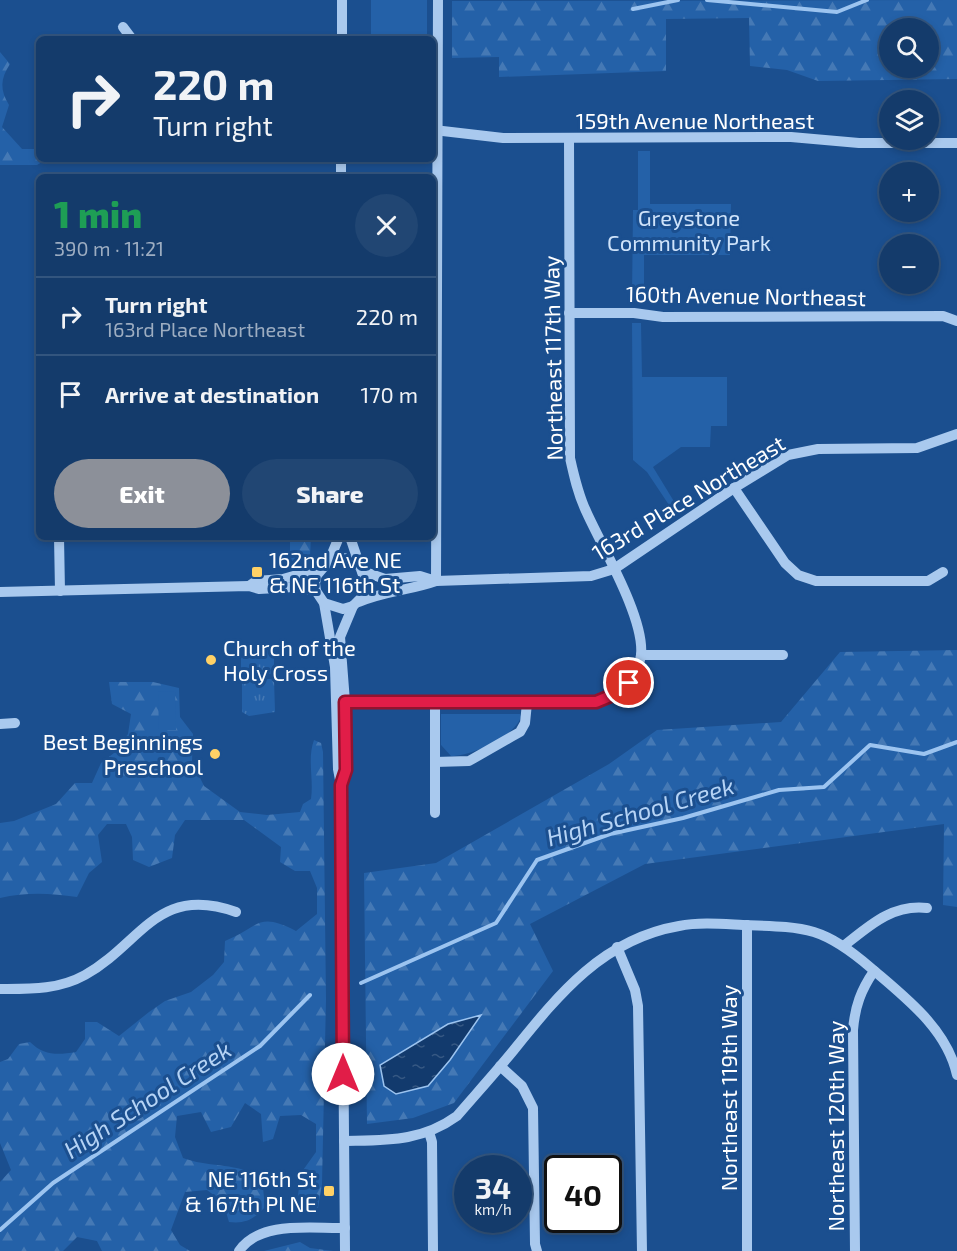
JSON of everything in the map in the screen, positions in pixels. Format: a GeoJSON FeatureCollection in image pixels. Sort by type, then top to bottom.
{"type":"FeatureCollection","features":[{"type":"Feature","properties":{"kind":"street"},"geometry":{"type":"LineString","coordinates":[[342,0],[342,36]]}},
{"type":"Feature","properties":{"kind":"street"},"geometry":{"type":"LineString","coordinates":[[436,581],[438,0]]}},
{"type":"Feature","properties":{"kind":"street"},"geometry":{"type":"LineString","coordinates":[[123,27],[130,36]]}},
{"type":"Feature","properties":{"kind":"street","name":"159th Avenue Northeast"},"geometry":{"type":"LineString","coordinates":[[436,130],[502,138],[791,137],[859,143],[957,143]]}},
{"type":"Feature","properties":{"kind":"street","name":"Northeast 117th Way"},"geometry":{"type":"LineString","coordinates":[[569,138],[570,458],[584,508],[614,569],[640,638],[641,655]]}},
{"type":"Feature","properties":{"kind":"street","name":"160th Avenue Northeast"},"geometry":{"type":"LineString","coordinates":[[569,313],[634,313],[663,317],[943,316],[957,321]]}},
{"type":"Feature","properties":{"kind":"street","name":"163rd Place Northeast"},"geometry":{"type":"LineString","coordinates":[[355,604],[386,591],[420,587],[436,581],[591,576],[614,569],[734,488],[788,456],[818,449],[917,448],[957,434]]}},
{"type":"Feature","properties":{"kind":"street"},"geometry":{"type":"LineString","coordinates":[[734,488],[785,563],[798,575],[816,581],[928,581],[943,572]]}},
{"type":"Feature","properties":{"kind":"street"},"geometry":{"type":"LineString","coordinates":[[59,540],[60,591]]}},
{"type":"Feature","properties":{"kind":"street"},"geometry":{"type":"LineString","coordinates":[[337,540],[315,583],[316,591],[324,603],[332,639],[341,702]]}},
{"type":"Feature","properties":{"kind":"street"},"geometry":{"type":"LineString","coordinates":[[345,1251],[341,785],[338,769],[341,702],[340,637],[366,584],[351,540]]}},
{"type":"Feature","properties":{"kind":"street"},"geometry":{"type":"LineString","coordinates":[[249,586],[256,581],[284,579],[344,558],[360,568]]}},
{"type":"Feature","properties":{"kind":"street","name":"163rd Place Northeast"},"geometry":{"type":"LineString","coordinates":[[360,568],[386,579],[420,576],[436,581]]}},
{"type":"Feature","properties":{"kind":"street"},"geometry":{"type":"LineString","coordinates":[[0,592],[249,586],[259,589],[294,587],[316,591]]}},
{"type":"Feature","properties":{"kind":"street"},"geometry":{"type":"LineString","coordinates":[[324,603],[343,609],[355,604]]}},
{"type":"Feature","properties":{"kind":"street"},"geometry":{"type":"LineString","coordinates":[[341,702],[596,702],[615,694],[629,683],[641,655],[783,655]]}},
{"type":"Feature","properties":{"kind":"street"},"geometry":{"type":"LineString","coordinates":[[435,702],[435,813]]}},
{"type":"Feature","properties":{"kind":"street"},"geometry":{"type":"LineString","coordinates":[[435,762],[469,761],[520,732],[525,723],[527,703]]}},
{"type":"Feature","properties":{"kind":"street"},"geometry":{"type":"LineString","coordinates":[[0,724],[15,723]]}},
{"type":"Feature","properties":{"kind":"street"},"geometry":{"type":"LineString","coordinates":[[0,989],[52,988],[70,982],[87,974],[106,960],[140,928],[163,913],[186,905],[215,904],[236,912]]}},
{"type":"Feature","properties":{"kind":"street"},"geometry":{"type":"LineString","coordinates":[[845,945],[871,924],[895,910],[913,906],[927,908]]}},
{"type":"Feature","properties":{"kind":"street"},"geometry":{"type":"LineString","coordinates":[[344,1141],[400,1140],[429,1132],[457,1116],[562,991],[594,962],[617,947],[678,926],[747,925],[810,929],[845,945],[932,1024],[943,1038],[956,1072]]}},
{"type":"Feature","properties":{"kind":"street","name":"Northeast 119th Way"},"geometry":{"type":"LineString","coordinates":[[747,925],[747,1251]]}},
{"type":"Feature","properties":{"kind":"street"},"geometry":{"type":"LineString","coordinates":[[617,947],[635,990],[638,1006],[642,1251]]}},
{"type":"Feature","properties":{"kind":"street","name":"Northeast 120th Way"},"geometry":{"type":"LineString","coordinates":[[855,1251],[853,1030],[855,1008],[874,970]]}},
{"type":"Feature","properties":{"kind":"street"},"geometry":{"type":"LineString","coordinates":[[500,1066],[522,1086],[532,1108],[534,1244],[537,1251]]}},
{"type":"Feature","properties":{"kind":"street"},"geometry":{"type":"LineString","coordinates":[[429,1132],[432,1142],[433,1250]]}},
{"type":"Feature","properties":{"kind":"street"},"geometry":{"type":"LineString","coordinates":[[239,1251],[256,1234],[279,1230],[345,1228]]}},
{"type":"Feature","properties":{"kind":"green space"},"geometry":{"type":"Polygon","coordinates":[[[371,0],[427,0],[427,36],[371,36],[371,0]]]}},
{"type":"Feature","properties":{"kind":"green space"},"geometry":{"type":"Polygon","coordinates":[[[957,0],[957,79],[818,81],[787,70],[750,66],[749,18],[666,19],[666,71],[499,77],[499,57],[452,58],[452,1],[957,0]]]}},
{"type":"Feature","properties":{"kind":"green space"},"geometry":{"type":"Polygon","coordinates":[[[0,52],[10,64],[3,80],[4,94],[9,105],[2,127],[22,149],[36,149],[36,162],[42,162],[37,165],[0,165],[0,52]]]}},
{"type":"Feature","properties":{"kind":"green space","name":"Greystone Community Park"},"geometry":{"type":"Polygon","coordinates":[[[638,151],[650,151],[650,204],[731,204],[730,255],[644,255],[644,296],[632,296],[633,210],[638,210],[638,151]]]}},
{"type":"Feature","properties":{"kind":"green space","name":"Greystone Community Park"},"geometry":{"type":"Polygon","coordinates":[[[632,323],[641,323],[642,377],[727,377],[727,426],[711,426],[710,447],[681,447],[653,467],[678,508],[673,511],[647,472],[633,460],[632,323]]]}},
{"type":"Feature","properties":{"kind":"green space"},"geometry":{"type":"Polygon","coordinates":[[[290,540],[311,540],[310,556],[290,564],[290,540]]]}},
{"type":"Feature","properties":{"kind":"green space"},"geometry":{"type":"Polygon","coordinates":[[[274,647],[274,674],[246,674],[241,670],[241,648],[274,647]]]}},
{"type":"Feature","properties":{"kind":"green space"},"geometry":{"type":"Polygon","coordinates":[[[957,650],[957,907],[943,905],[944,824],[645,864],[530,924],[553,971],[454,1103],[413,1118],[367,1124],[364,873],[436,863],[609,764],[657,730],[781,722],[840,652],[957,650]]]}},
{"type":"Feature","properties":{"kind":"green space"},"geometry":{"type":"Polygon","coordinates":[[[246,679],[274,679],[275,712],[249,716],[242,712],[242,683],[246,679]]]}},
{"type":"Feature","properties":{"kind":"green space"},"geometry":{"type":"Polygon","coordinates":[[[109,682],[153,682],[179,688],[180,717],[193,734],[192,761],[204,786],[240,812],[267,815],[300,812],[303,804],[311,799],[311,754],[314,740],[321,743],[323,752],[326,999],[322,1184],[318,1208],[305,1213],[297,1202],[301,1173],[316,1152],[316,1124],[301,1115],[280,1116],[273,1139],[263,1142],[261,1114],[245,1103],[231,1127],[211,1132],[201,1112],[177,1116],[175,1137],[183,1158],[233,1167],[262,1178],[265,1207],[253,1218],[240,1222],[229,1222],[223,1202],[207,1190],[185,1192],[171,1230],[180,1245],[190,1251],[102,1251],[97,1241],[77,1237],[63,1251],[0,1251],[0,1182],[11,1170],[0,1143],[0,1062],[8,1059],[19,1044],[30,1042],[46,1052],[63,1054],[76,1052],[85,1039],[85,1022],[97,1022],[119,1036],[165,1001],[191,992],[213,975],[224,962],[225,941],[259,923],[266,922],[283,925],[296,931],[317,914],[317,888],[310,871],[295,871],[280,862],[281,847],[244,820],[185,820],[175,835],[172,858],[149,867],[133,860],[132,837],[126,824],[107,824],[98,835],[102,862],[89,873],[77,897],[38,894],[0,898],[0,823],[14,821],[56,804],[75,783],[92,783],[101,763],[114,753],[128,734],[131,714],[112,704],[109,682]]]}},
{"type":"Feature","properties":{"kind":"green space"},"geometry":{"type":"Polygon","coordinates":[[[175,691],[176,730],[159,730],[158,692],[175,691]]]}},
{"type":"Feature","properties":{"kind":"green space"},"geometry":{"type":"Polygon","coordinates":[[[441,714],[520,714],[521,717],[510,732],[491,744],[469,753],[451,756],[441,745],[441,714]]]}},
{"type":"Feature","properties":{"kind":"green space"},"geometry":{"type":"Polygon","coordinates":[[[300,1242],[310,1248],[333,1251],[264,1251],[300,1242]]]}},
{"type":"Feature","properties":{"kind":"water"},"geometry":{"type":"Polygon","coordinates":[[[481,1015],[450,1060],[428,1086],[396,1094],[384,1086],[380,1065],[448,1024],[481,1015]]]}},
{"type":"Feature","properties":{"kind":"waterway"},"geometry":{"type":"LineString","coordinates":[[633,9],[678,0]]}},
{"type":"Feature","properties":{"kind":"waterway"},"geometry":{"type":"LineString","coordinates":[[707,0],[837,12],[867,0]]}},
{"type":"Feature","properties":{"kind":"waterway","name":"High School Creek"},"geometry":{"type":"LineString","coordinates":[[361,983],[496,923],[537,860],[610,834],[683,818],[779,790],[824,787],[870,745],[924,754],[957,742]]}},
{"type":"Feature","properties":{"kind":"waterway","name":"High School Creek"},"geometry":{"type":"LineString","coordinates":[[0,1230],[53,1183],[260,1046],[310,995]]}},
{"type":"Feature","properties":{"kind":"place","name":"162nd Ave NE & NE 116th St"},"geometry":{"type":"Point","coordinates":[257,572]}},
{"type":"Feature","properties":{"kind":"place","name":"Church of the Holy Cross"},"geometry":{"type":"Point","coordinates":[211,660]}},
{"type":"Feature","properties":{"kind":"place","name":"Best Beginnings Preschool"},"geometry":{"type":"Point","coordinates":[215,754]}},
{"type":"Feature","properties":{"kind":"place","name":"NE 116th St & 167th Pl NE"},"geometry":{"type":"Point","coordinates":[329,1191]}},
{"type":"Feature","properties":{"kind":"route"},"geometry":{"type":"LineString","coordinates":[[343,1074],[341,785],[346,770],[345,702],[596,702],[615,694],[629,683]]}}]}
